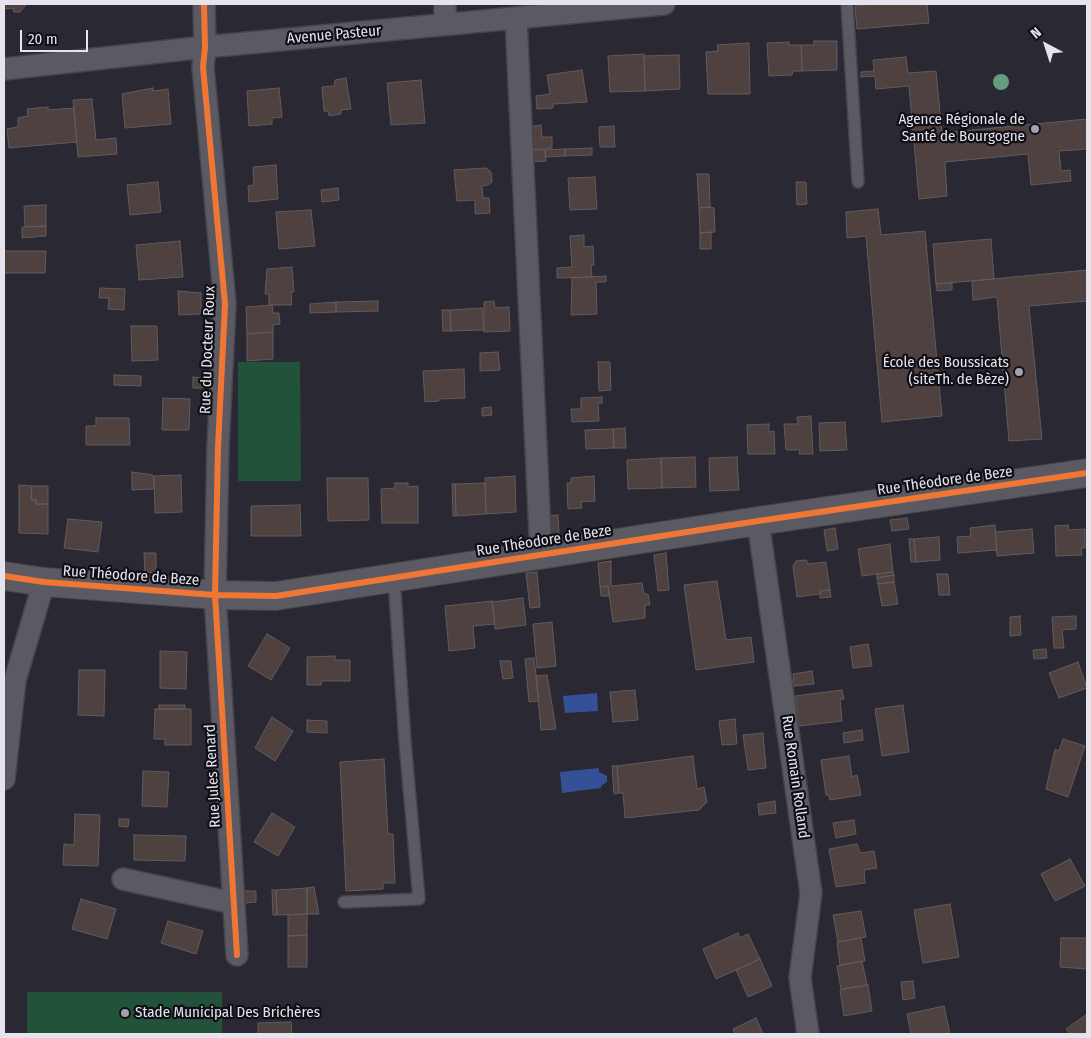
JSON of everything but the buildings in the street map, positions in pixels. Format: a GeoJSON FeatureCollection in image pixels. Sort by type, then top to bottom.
{"type":"FeatureCollection","features":[{"type":"Feature","properties":{"kind":"street","name":"Rue du Docteur Roux"},"geometry":{"type":"LineString","coordinates":[[204,4],[205,47],[203,66],[225,304],[218,447],[215,595]]}},
{"type":"Feature","properties":{"kind":"street","name":"Avenue Pasteur"},"geometry":{"type":"LineString","coordinates":[[4,69],[205,47],[445,14],[516,18],[664,4]]}},
{"type":"Feature","properties":{"kind":"street"},"geometry":{"type":"LineString","coordinates":[[516,18],[541,555]]}},
{"type":"Feature","properties":{"kind":"street","name":"Rue Théodore de Beze"},"geometry":{"type":"LineString","coordinates":[[4,576],[44,582],[215,595],[276,596],[758,521],[1087,473]]}},
{"type":"Feature","properties":{"kind":"street","name":"Rue Romain Rolland"},"geometry":{"type":"LineString","coordinates":[[758,521],[811,893],[800,978],[808,1034]]}},
{"type":"Feature","properties":{"kind":"street"},"geometry":{"type":"LineString","coordinates":[[4,779],[15,680],[44,582]]}},
{"type":"Feature","properties":{"kind":"street","name":"Rue Jules Renard"},"geometry":{"type":"LineString","coordinates":[[215,595],[237,956]]}},
{"type":"Feature","properties":{"kind":"street"},"geometry":{"type":"LineString","coordinates":[[123,879],[233,903]]}},
{"type":"Feature","properties":{"kind":"lane"},"geometry":{"type":"LineString","coordinates":[[847,4],[858,182]]}},
{"type":"Feature","properties":{"kind":"lane"},"geometry":{"type":"LineString","coordinates":[[344,902],[419,899],[405,742],[394,578]]}},
{"type":"Feature","properties":{"kind":"green space"},"geometry":{"type":"Polygon","coordinates":[[[238,362],[300,362],[301,481],[238,481],[238,362]]]}},
{"type":"Feature","properties":{"kind":"green space","name":"Stade Municipal Des Brichères"},"geometry":{"type":"Polygon","coordinates":[[[27,992],[222,992],[222,1034],[27,1034],[27,992]]]}},
{"type":"Feature","properties":{"kind":"water"},"geometry":{"type":"Polygon","coordinates":[[[597,693],[598,711],[565,713],[563,696],[597,693]]]}},
{"type":"Feature","properties":{"kind":"water"},"geometry":{"type":"Polygon","coordinates":[[[599,768],[599,772],[607,776],[607,782],[601,788],[562,793],[560,772],[599,768]]]}},
{"type":"Feature","properties":{"kind":"cycle path"},"geometry":{"type":"LineString","coordinates":[[204,4],[205,47],[203,67],[225,304],[218,447],[215,595],[237,955]]}},
{"type":"Feature","properties":{"kind":"cycle path"},"geometry":{"type":"LineString","coordinates":[[4,576],[44,582],[215,595],[276,596],[758,521],[1087,473]]}},
{"type":"Feature","properties":{"kind":"place","name":"Agence Régionale de Santé de Bourgogne"},"geometry":{"type":"Point","coordinates":[1035,129]}},
{"type":"Feature","properties":{"kind":"place","name":"École des Boussicats (siteTh. de Bèze)"},"geometry":{"type":"Point","coordinates":[1019,372]}},
{"type":"Feature","properties":{"kind":"place","name":"Stade Municipal Des Brichères"},"geometry":{"type":"Point","coordinates":[125,1013]}}]}
